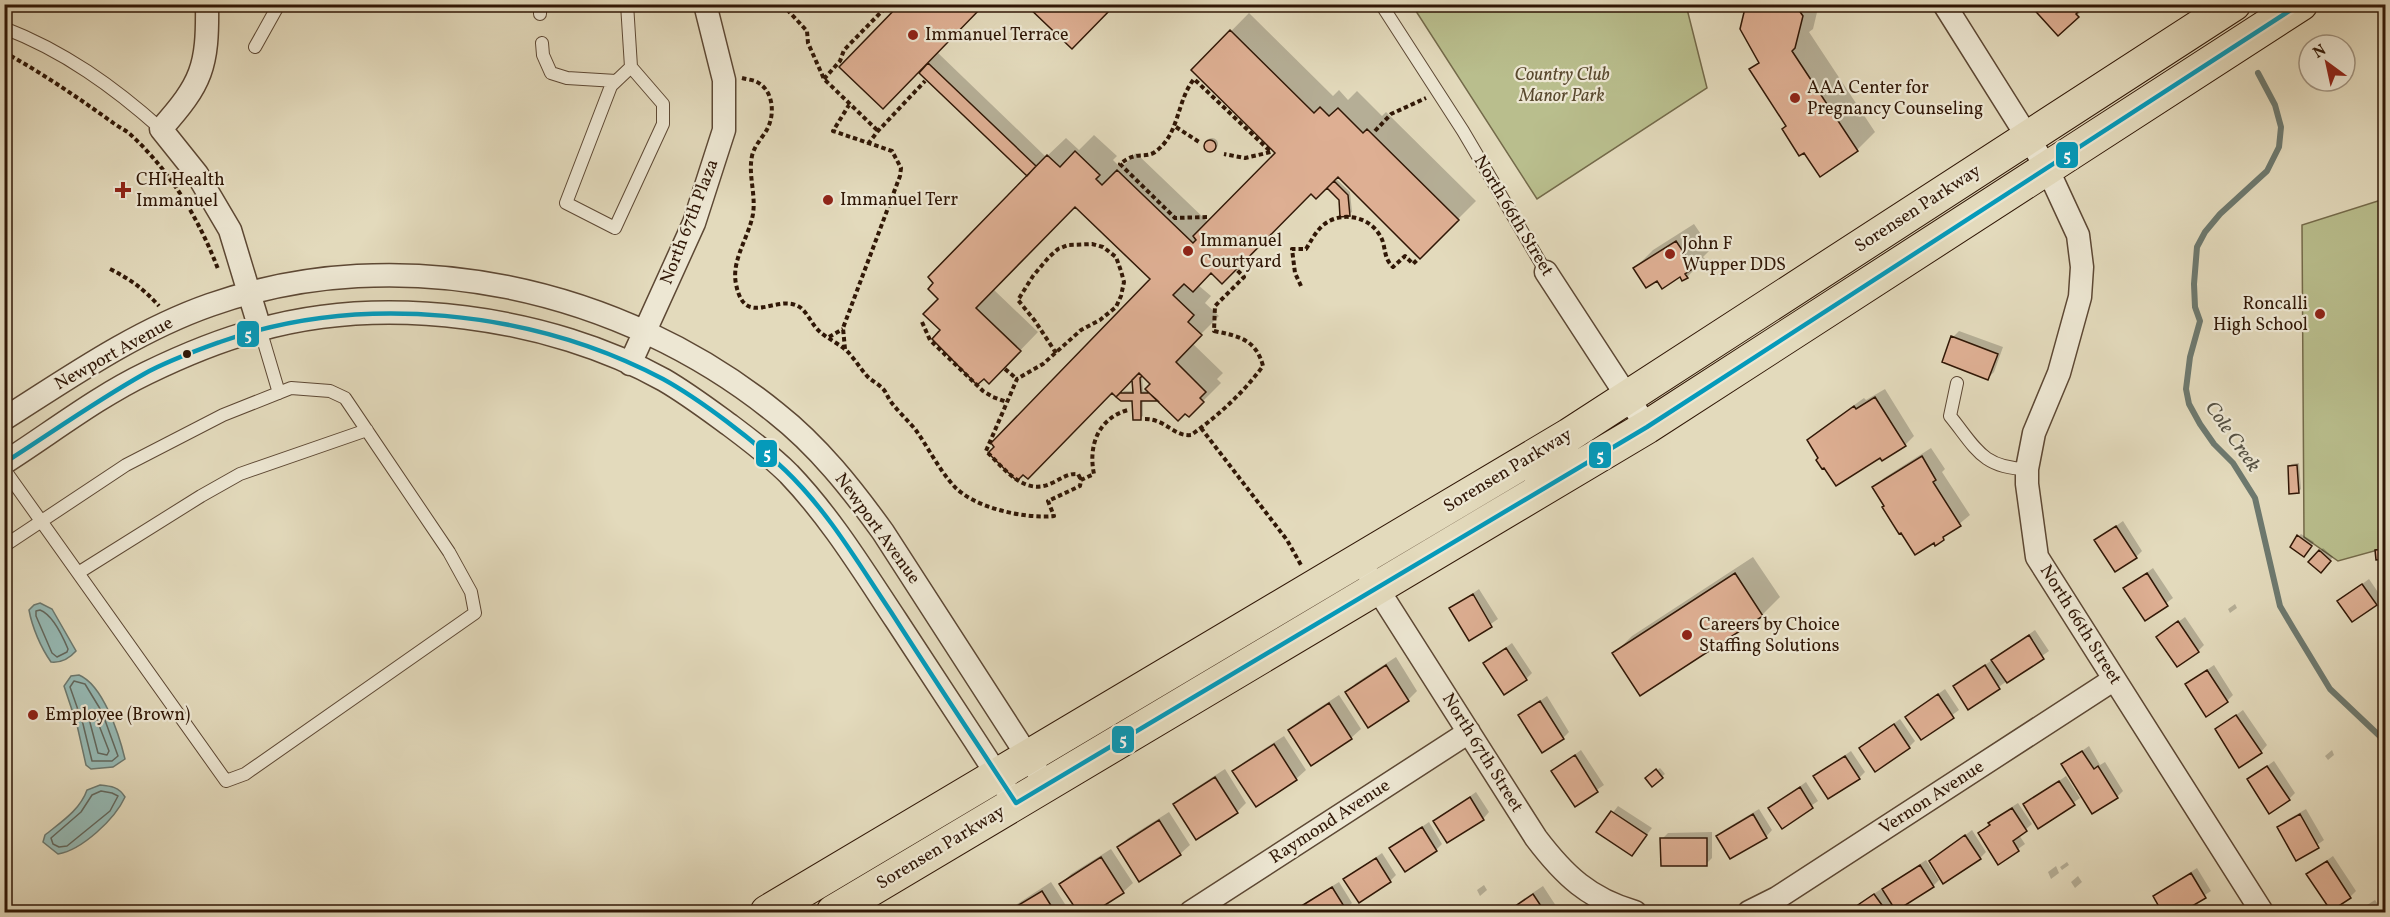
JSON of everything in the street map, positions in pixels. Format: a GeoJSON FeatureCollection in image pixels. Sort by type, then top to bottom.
{"type":"FeatureCollection","features":[{"type":"Feature","properties":{"kind":"main road","name":"Sorensen Parkway"},"geometry":{"type":"LineString","coordinates":[[833,912],[1007,790],[1029,758],[1627,398],[2234,4]]}},
{"type":"Feature","properties":{"kind":"main road","name":"Sorensen Parkway"},"geometry":{"type":"LineString","coordinates":[[767,912],[1007,790],[1047,785],[1647,427],[2295,6]]}},
{"type":"Feature","properties":{"kind":"street"},"geometry":{"type":"LineString","coordinates":[[207,4],[208,40],[202,73],[184,102],[161,129],[197,174],[230,230],[260,329]]}},
{"type":"Feature","properties":{"kind":"street","name":"North 67th Plaza"},"geometry":{"type":"LineString","coordinates":[[630,364],[694,223],[724,130],[724,80],[705,4]]}},
{"type":"Feature","properties":{"kind":"street","name":"North 66th Street"},"geometry":{"type":"LineString","coordinates":[[1944,4],[2047,168],[2078,235],[2082,267],[2080,297],[2059,373],[2034,433],[2027,469],[2037,557],[2262,912]]}},
{"type":"Feature","properties":{"kind":"street","name":"North 66th Street"},"geometry":{"type":"LineString","coordinates":[[1546,272],[1647,427]]}},
{"type":"Feature","properties":{"kind":"street","name":"Newport Avenue"},"geometry":{"type":"LineString","coordinates":[[4,419],[76,372],[141,335],[209,305],[300,283],[349,277],[427,276],[530,291],[602,313],[700,359],[740,385],[778,414],[832,468],[884,532],[1047,785]]}},
{"type":"Feature","properties":{"kind":"street","name":"Newport Avenue"},"geometry":{"type":"LineString","coordinates":[[4,463],[146,373],[218,343],[260,329],[354,314],[410,313],[460,317],[547,333],[588,347],[662,379],[693,398],[786,471],[835,527],[1007,790]]}},
{"type":"Feature","properties":{"kind":"street","name":"North 67th Street"},"geometry":{"type":"LineString","coordinates":[[1360,560],[1536,838],[1556,864],[1576,883],[1596,897],[1635,912]]}},
{"type":"Feature","properties":{"kind":"street","name":"Vernon Avenue"},"geometry":{"type":"LineString","coordinates":[[1749,912],[1777,898],[2114,680]]}},
{"type":"Feature","properties":{"kind":"street","name":"Raymond Avenue"},"geometry":{"type":"LineString","coordinates":[[1191,912],[1469,732]]}},
{"type":"Feature","properties":{"kind":"lane"},"geometry":{"type":"LineString","coordinates":[[255,47],[279,4]]}},
{"type":"Feature","properties":{"kind":"lane"},"geometry":{"type":"LineString","coordinates":[[627,4],[632,67],[663,104],[663,124],[615,228],[566,203],[611,86],[632,67]]}},
{"type":"Feature","properties":{"kind":"lane","name":"North 66th Street"},"geometry":{"type":"LineString","coordinates":[[1381,4],[1438,93],[1546,272]]}},
{"type":"Feature","properties":{"kind":"lane"},"geometry":{"type":"LineString","coordinates":[[2380,4],[2385,12]]}},
{"type":"Feature","properties":{"kind":"lane"},"geometry":{"type":"LineString","coordinates":[[4,28],[31,38],[79,65],[140,110],[161,129]]}},
{"type":"Feature","properties":{"kind":"lane"},"geometry":{"type":"LineString","coordinates":[[542,44],[543,55],[551,72],[567,78],[616,81]]}},
{"type":"Feature","properties":{"kind":"lane"},"geometry":{"type":"LineString","coordinates":[[260,329],[279,393]]}},
{"type":"Feature","properties":{"kind":"lane"},"geometry":{"type":"LineString","coordinates":[[1957,383],[1950,416],[1980,453],[1994,464],[2007,469],[2027,469]]}},
{"type":"Feature","properties":{"kind":"lane"},"geometry":{"type":"LineString","coordinates":[[4,469],[42,522],[226,781],[245,774],[475,613],[471,592],[449,552],[345,398],[330,391],[291,388],[224,415],[126,465],[42,522],[4,546]]}},
{"type":"Feature","properties":{"kind":"lane"},"geometry":{"type":"LineString","coordinates":[[78,573],[240,474],[367,430]]}},
{"type":"Feature","properties":{"kind":"path"},"geometry":{"type":"LineString","coordinates":[[782,4],[807,31],[808,43],[824,79],[878,130]]}},
{"type":"Feature","properties":{"kind":"path"},"geometry":{"type":"LineString","coordinates":[[824,79],[840,61],[844,50],[889,4]]}},
{"type":"Feature","properties":{"kind":"path"},"geometry":{"type":"LineString","coordinates":[[4,52],[84,100],[130,134],[152,157],[182,195],[198,222],[220,276]]}},
{"type":"Feature","properties":{"kind":"path"},"geometry":{"type":"LineString","coordinates":[[738,76],[761,85],[772,105],[769,126],[758,140],[752,155],[755,198],[752,218],[734,274],[736,286],[745,305],[766,308],[780,304],[792,304],[801,308],[816,328],[846,349],[868,377],[885,391],[889,400],[914,428],[954,486],[964,495],[1001,510],[1043,517],[1054,516],[1048,501],[1080,486],[1081,480],[1078,474],[1071,473],[1048,485],[1037,487],[1020,483],[986,452],[1017,379],[1043,364],[1056,353],[1081,330],[1100,320],[1116,307],[1124,282],[1116,257],[1103,247],[1080,243],[1058,249],[1033,276],[1018,300],[1056,353]]}},
{"type":"Feature","properties":{"kind":"path"},"geometry":{"type":"LineString","coordinates":[[1207,217],[1175,218],[1120,164],[1131,157],[1151,155],[1164,143],[1176,127],[1182,100],[1194,79],[1271,152],[1245,158],[1224,154]]}},
{"type":"Feature","properties":{"kind":"path"},"geometry":{"type":"LineString","coordinates":[[868,144],[878,130],[925,81]]}},
{"type":"Feature","properties":{"kind":"path"},"geometry":{"type":"LineString","coordinates":[[1375,131],[1390,114],[1438,93]]}},
{"type":"Feature","properties":{"kind":"path"},"geometry":{"type":"LineString","coordinates":[[846,349],[843,328],[901,168],[892,151],[833,131],[849,105]]}},
{"type":"Feature","properties":{"kind":"path"},"geometry":{"type":"LineString","coordinates":[[1176,127],[1199,142]]}},
{"type":"Feature","properties":{"kind":"path"},"geometry":{"type":"LineString","coordinates":[[1301,286],[1295,273],[1292,249],[1306,249],[1321,227],[1339,218],[1358,217],[1374,227],[1381,236],[1387,262],[1393,267],[1405,256],[1413,264],[1418,260]]}},
{"type":"Feature","properties":{"kind":"path"},"geometry":{"type":"LineString","coordinates":[[110,269],[143,288],[158,306]]}},
{"type":"Feature","properties":{"kind":"path"},"geometry":{"type":"LineString","coordinates":[[1145,419],[1156,419],[1184,436],[1191,435],[1249,384],[1263,366],[1261,358],[1242,336],[1214,331],[1215,306],[1244,277],[1237,270]]}},
{"type":"Feature","properties":{"kind":"path"},"geometry":{"type":"LineString","coordinates":[[922,321],[930,340],[983,391],[1007,402]]}},
{"type":"Feature","properties":{"kind":"path"},"geometry":{"type":"LineString","coordinates":[[828,338],[843,328]]}},
{"type":"Feature","properties":{"kind":"path"},"geometry":{"type":"LineString","coordinates":[[1005,369],[1017,379]]}},
{"type":"Feature","properties":{"kind":"path"},"geometry":{"type":"LineString","coordinates":[[1081,480],[1094,474],[1092,451],[1100,429],[1117,413],[1128,411]]}},
{"type":"Feature","properties":{"kind":"path"},"geometry":{"type":"LineString","coordinates":[[1201,428],[1287,540],[1305,574]]}},
{"type":"Feature","properties":{"kind":"green space","name":"Country Club Manor Park"},"geometry":{"type":"Polygon","coordinates":[[[1412,5],[1686,5],[1707,88],[1537,199],[1412,5]]]}},
{"type":"Feature","properties":{"kind":"green space"},"geometry":{"type":"Polygon","coordinates":[[[2385,200],[2385,548],[2338,561],[2304,537],[2302,225],[2385,200]]]}},
{"type":"Feature","properties":{"kind":"water"},"geometry":{"type":"Polygon","coordinates":[[[40,603],[52,609],[76,651],[65,660],[51,662],[37,637],[29,610],[40,603]]]}},
{"type":"Feature","properties":{"kind":"water"},"geometry":{"type":"Polygon","coordinates":[[[79,675],[88,680],[103,699],[119,737],[125,759],[113,767],[91,769],[86,765],[77,725],[64,686],[71,676],[79,675]]]}},
{"type":"Feature","properties":{"kind":"water"},"geometry":{"type":"Polygon","coordinates":[[[100,785],[120,791],[125,797],[120,806],[106,824],[87,840],[58,854],[43,842],[45,835],[75,810],[87,790],[100,785]]]}},
{"type":"Feature","properties":{"kind":"building","name":"Immanuel Terrace"},"geometry":{"type":"Polygon","coordinates":[[[900,4],[980,4],[982,7],[883,109],[839,67],[900,4]]]}},
{"type":"Feature","properties":{"kind":"building","name":"Immanuel Terrace"},"geometry":{"type":"Polygon","coordinates":[[[1025,4],[1110,4],[1113,7],[1072,49],[1025,4]]]}},
{"type":"Feature","properties":{"kind":"building","name":"AAA Center for Pregnancy Counseling"},"geometry":{"type":"Polygon","coordinates":[[[1746,4],[1806,4],[1798,9],[1803,16],[1795,48],[1792,51],[1858,151],[1820,177],[1804,153],[1799,156],[1782,129],[1786,126],[1749,69],[1759,63],[1740,29],[1746,4]]]}},
{"type":"Feature","properties":{"kind":"building"},"geometry":{"type":"Polygon","coordinates":[[[2029,4],[2076,4],[2080,10],[2076,14],[2079,17],[2058,36],[2029,4]]]}},
{"type":"Feature","properties":{"kind":"building","name":"Immanuel Courtyard"},"geometry":{"type":"Polygon","coordinates":[[[1230,30],[1314,113],[1320,107],[1329,116],[1338,108],[1363,133],[1367,129],[1459,220],[1420,259],[1338,177],[1316,199],[1311,194],[1222,284],[1211,273],[1193,292],[1184,284],[1173,295],[1194,315],[1188,322],[1202,335],[1176,362],[1206,392],[1200,398],[1204,402],[1189,417],[1185,414],[1178,421],[1145,389],[1150,384],[1139,373],[1116,397],[1112,393],[1028,479],[1023,475],[1017,481],[988,453],[994,447],[991,443],[1150,279],[1075,207],[976,308],[1021,351],[989,384],[984,379],[977,385],[932,339],[940,330],[923,314],[938,299],[928,289],[933,283],[928,277],[1047,155],[1060,167],[1075,151],[1100,175],[1096,179],[1102,185],[1117,170],[1193,243],[1196,240],[1193,236],[1275,153],[1191,70],[1230,30]]]}},
{"type":"Feature","properties":{"kind":"building"},"geometry":{"type":"Polygon","coordinates":[[[928,63],[1036,166],[1027,176],[919,73],[928,63]]]}},
{"type":"Feature","properties":{"kind":"building"},"geometry":{"type":"Polygon","coordinates":[[[1212,140],[1215,141],[1215,151],[1208,152],[1205,151],[1204,144],[1205,141],[1212,140]]]}},
{"type":"Feature","properties":{"kind":"building"},"geometry":{"type":"Polygon","coordinates":[[[1334,181],[1348,195],[1350,216],[1340,217],[1339,200],[1327,188],[1334,181]]]}},
{"type":"Feature","properties":{"kind":"building","name":"John F Wupper DDS"},"geometry":{"type":"Polygon","coordinates":[[[1676,241],[1694,268],[1685,274],[1688,278],[1682,281],[1680,277],[1662,289],[1657,281],[1646,288],[1633,268],[1676,241]]]}},
{"type":"Feature","properties":{"kind":"building"},"geometry":{"type":"Polygon","coordinates":[[[1951,336],[1998,354],[1988,380],[1942,362],[1951,336]]]}},
{"type":"Feature","properties":{"kind":"building"},"geometry":{"type":"Polygon","coordinates":[[[1139,373],[1142,376],[1140,378],[1141,393],[1149,393],[1158,401],[1141,401],[1141,420],[1133,420],[1132,401],[1121,401],[1116,397],[1120,393],[1133,393],[1132,380],[1139,373]]]}},
{"type":"Feature","properties":{"kind":"building"},"geometry":{"type":"Polygon","coordinates":[[[1875,397],[1906,446],[1882,461],[1880,458],[1836,486],[1816,460],[1818,458],[1807,440],[1854,406],[1856,409],[1875,397]]]}},
{"type":"Feature","properties":{"kind":"building"},"geometry":{"type":"Polygon","coordinates":[[[1922,456],[1936,480],[1933,482],[1961,526],[1943,537],[1944,540],[1935,546],[1934,543],[1915,555],[1901,533],[1899,534],[1872,487],[1922,456]]]}},
{"type":"Feature","properties":{"kind":"building"},"geometry":{"type":"Polygon","coordinates":[[[2297,465],[2299,493],[2289,494],[2288,466],[2297,465]]]}},
{"type":"Feature","properties":{"kind":"building"},"geometry":{"type":"Polygon","coordinates":[[[2116,526],[2137,558],[2115,572],[2094,540],[2116,526]]]}},
{"type":"Feature","properties":{"kind":"building"},"geometry":{"type":"Polygon","coordinates":[[[2297,535],[2312,546],[2304,557],[2290,547],[2297,535]]]}},
{"type":"Feature","properties":{"kind":"building"},"geometry":{"type":"Polygon","coordinates":[[[2386,549],[2386,559],[2376,560],[2375,550],[2386,549]]]}},
{"type":"Feature","properties":{"kind":"building"},"geometry":{"type":"Polygon","coordinates":[[[2319,550],[2331,561],[2321,573],[2308,562],[2319,550]]]}},
{"type":"Feature","properties":{"kind":"building","name":"Careers by Choice Staffing Solutions"},"geometry":{"type":"Polygon","coordinates":[[[1735,573],[1763,616],[1640,696],[1612,653],[1735,573]]]}},
{"type":"Feature","properties":{"kind":"building"},"geometry":{"type":"Polygon","coordinates":[[[2147,573],[2168,606],[2145,621],[2123,588],[2147,573]]]}},
{"type":"Feature","properties":{"kind":"building"},"geometry":{"type":"Polygon","coordinates":[[[2362,584],[2377,605],[2352,622],[2337,601],[2362,584]]]}},
{"type":"Feature","properties":{"kind":"building"},"geometry":{"type":"Polygon","coordinates":[[[1473,594],[1492,627],[1469,641],[1449,608],[1473,594]]]}},
{"type":"Feature","properties":{"kind":"building"},"geometry":{"type":"Polygon","coordinates":[[[2178,621],[2199,652],[2177,667],[2156,637],[2178,621]]]}},
{"type":"Feature","properties":{"kind":"building"},"geometry":{"type":"Polygon","coordinates":[[[2029,635],[2044,659],[2007,683],[1991,660],[2029,635]]]}},
{"type":"Feature","properties":{"kind":"building"},"geometry":{"type":"Polygon","coordinates":[[[1506,648],[1527,680],[1504,695],[1483,663],[1506,648]]]}},
{"type":"Feature","properties":{"kind":"building"},"geometry":{"type":"Polygon","coordinates":[[[1386,665],[1409,701],[1368,728],[1345,692],[1386,665]]]}},
{"type":"Feature","properties":{"kind":"building"},"geometry":{"type":"Polygon","coordinates":[[[1985,665],[2000,689],[1968,710],[1953,686],[1985,665]]]}},
{"type":"Feature","properties":{"kind":"building"},"geometry":{"type":"Polygon","coordinates":[[[2207,670],[2228,702],[2206,717],[2185,684],[2207,670]]]}},
{"type":"Feature","properties":{"kind":"building"},"geometry":{"type":"Polygon","coordinates":[[[1938,694],[1954,718],[1921,740],[1905,717],[1938,694]]]}},
{"type":"Feature","properties":{"kind":"building"},"geometry":{"type":"Polygon","coordinates":[[[1540,701],[1564,739],[1542,753],[1518,715],[1540,701]]]}},
{"type":"Feature","properties":{"kind":"building"},"geometry":{"type":"Polygon","coordinates":[[[1329,703],[1352,739],[1311,766],[1288,730],[1329,703]]]}},
{"type":"Feature","properties":{"kind":"building"},"geometry":{"type":"Polygon","coordinates":[[[2236,715],[2262,753],[2239,768],[2215,729],[2236,715]]]}},
{"type":"Feature","properties":{"kind":"building"},"geometry":{"type":"Polygon","coordinates":[[[1894,724],[1910,748],[1875,772],[1859,748],[1894,724]]]}},
{"type":"Feature","properties":{"kind":"building"},"geometry":{"type":"Polygon","coordinates":[[[1274,744],[1297,780],[1256,807],[1232,771],[1274,744]]]}},
{"type":"Feature","properties":{"kind":"building"},"geometry":{"type":"Polygon","coordinates":[[[2082,751],[2094,769],[2098,766],[2118,798],[2092,814],[2061,764],[2082,751]]]}},
{"type":"Feature","properties":{"kind":"building"},"geometry":{"type":"Polygon","coordinates":[[[1575,755],[1598,792],[1575,807],[1551,771],[1575,755]]]}},
{"type":"Feature","properties":{"kind":"building"},"geometry":{"type":"Polygon","coordinates":[[[1845,756],[1860,779],[1828,799],[1813,776],[1845,756]]]}},
{"type":"Feature","properties":{"kind":"building"},"geometry":{"type":"Polygon","coordinates":[[[2267,766],[2290,800],[2269,814],[2247,779],[2267,766]]]}},
{"type":"Feature","properties":{"kind":"building"},"geometry":{"type":"Polygon","coordinates":[[[1656,769],[1663,778],[1652,787],[1645,778],[1656,769]]]}},
{"type":"Feature","properties":{"kind":"building"},"geometry":{"type":"Polygon","coordinates":[[[1215,777],[1238,813],[1196,840],[1173,804],[1215,777]]]}},
{"type":"Feature","properties":{"kind":"building"},"geometry":{"type":"Polygon","coordinates":[[[2059,781],[2075,805],[2038,829],[2023,804],[2059,781]]]}},
{"type":"Feature","properties":{"kind":"building"},"geometry":{"type":"Polygon","coordinates":[[[1800,787],[1813,808],[1782,829],[1768,808],[1800,787]]]}},
{"type":"Feature","properties":{"kind":"building"},"geometry":{"type":"Polygon","coordinates":[[[1470,797],[1484,820],[1447,843],[1433,821],[1470,797]]]}},
{"type":"Feature","properties":{"kind":"building"},"geometry":{"type":"Polygon","coordinates":[[[2012,808],[2027,831],[2013,841],[2019,851],[1998,865],[1978,833],[1990,825],[1988,823],[2012,808]]]}},
{"type":"Feature","properties":{"kind":"building"},"geometry":{"type":"Polygon","coordinates":[[[1611,811],[1647,835],[1632,856],[1596,832],[1611,811]]]}},
{"type":"Feature","properties":{"kind":"building"},"geometry":{"type":"Polygon","coordinates":[[[1753,814],[1767,838],[1730,859],[1716,836],[1753,814]]]}},
{"type":"Feature","properties":{"kind":"building"},"geometry":{"type":"Polygon","coordinates":[[[2300,814],[2319,848],[2296,861],[2277,827],[2300,814]]]}},
{"type":"Feature","properties":{"kind":"building"},"geometry":{"type":"Polygon","coordinates":[[[1159,820],[1181,855],[1139,882],[1117,847],[1159,820]]]}},
{"type":"Feature","properties":{"kind":"building"},"geometry":{"type":"Polygon","coordinates":[[[1422,827],[1437,851],[1405,872],[1389,848],[1422,827]]]}},
{"type":"Feature","properties":{"kind":"building"},"geometry":{"type":"Polygon","coordinates":[[[1965,835],[1981,859],[1943,884],[1929,861],[1965,835]]]}},
{"type":"Feature","properties":{"kind":"building"},"geometry":{"type":"Polygon","coordinates":[[[1660,838],[1707,838],[1707,866],[1661,866],[1660,838]]]}},
{"type":"Feature","properties":{"kind":"building"},"geometry":{"type":"Polygon","coordinates":[[[1101,857],[1124,893],[1094,912],[1078,912],[1059,884],[1101,857]]]}},
{"type":"Feature","properties":{"kind":"building"},"geometry":{"type":"Polygon","coordinates":[[[1376,858],[1391,882],[1359,903],[1343,879],[1376,858]]]}},
{"type":"Feature","properties":{"kind":"building"},"geometry":{"type":"Polygon","coordinates":[[[2327,861],[2351,898],[2331,911],[2306,874],[2327,861]]]}},
{"type":"Feature","properties":{"kind":"building"},"geometry":{"type":"Polygon","coordinates":[[[1920,865],[1934,887],[1896,911],[1882,889],[1920,865]]]}},
{"type":"Feature","properties":{"kind":"building"},"geometry":{"type":"Polygon","coordinates":[[[2191,873],[2206,898],[2182,912],[2162,912],[2153,896],[2191,873]]]}},
{"type":"Feature","properties":{"kind":"building"},"geometry":{"type":"Polygon","coordinates":[[[1332,887],[1347,911],[1297,912],[1295,910],[1332,887]]]}},
{"type":"Feature","properties":{"kind":"building"},"geometry":{"type":"Polygon","coordinates":[[[1042,891],[1055,912],[1007,912],[1042,891]]]}},
{"type":"Feature","properties":{"kind":"building"},"geometry":{"type":"Polygon","coordinates":[[[1533,894],[1545,912],[1513,912],[1511,909],[1533,894]]]}},
{"type":"Feature","properties":{"kind":"building"},"geometry":{"type":"Polygon","coordinates":[[[1874,894],[1887,912],[1853,912],[1852,909],[1874,894]]]}},
{"type":"Feature","properties":{"kind":"waterway","name":"Cole Creek"},"geometry":{"type":"LineString","coordinates":[[2258,73],[2275,105],[2281,127],[2279,147],[2267,171],[2220,214],[2205,232],[2197,247],[2194,284],[2195,307],[2200,321],[2190,357],[2186,389],[2189,404],[2200,424],[2214,444],[2233,463],[2255,498],[2280,606],[2330,689],[2386,742]]}},
{"type":"Feature","properties":{"kind":"transit line","name":"5"},"geometry":{"type":"LineString","coordinates":[[4,463],[108,395],[153,369],[220,342],[274,326],[330,317],[387,314],[445,316],[502,324],[558,337],[612,356],[663,379],[694,398],[758,446],[801,486],[842,538],[1016,803],[1647,427],[2300,4]]}},
{"type":"Feature","properties":{"kind":"place","name":"Immanuel Terrace"},"geometry":{"type":"Point","coordinates":[913,35]}},
{"type":"Feature","properties":{"kind":"place","name":"AAA Center for Pregnancy Counseling"},"geometry":{"type":"Point","coordinates":[1795,98]}},
{"type":"Feature","properties":{"kind":"place","name":"CHI Health Immanuel"},"geometry":{"type":"Point","coordinates":[123,190]}},
{"type":"Feature","properties":{"kind":"place","name":"Immanuel Terr"},"geometry":{"type":"Point","coordinates":[828,200]}},
{"type":"Feature","properties":{"kind":"place","name":"Immanuel Courtyard"},"geometry":{"type":"Point","coordinates":[1188,251]}},
{"type":"Feature","properties":{"kind":"place","name":"John F Wupper DDS"},"geometry":{"type":"Point","coordinates":[1670,254]}},
{"type":"Feature","properties":{"kind":"place","name":"Roncalli High School"},"geometry":{"type":"Point","coordinates":[2320,314]}},
{"type":"Feature","properties":{"kind":"place","name":"Careers by Choice Staffing Solutions"},"geometry":{"type":"Point","coordinates":[1687,635]}},
{"type":"Feature","properties":{"kind":"place","name":"Employee (Brown)"},"geometry":{"type":"Point","coordinates":[33,715]}}]}
